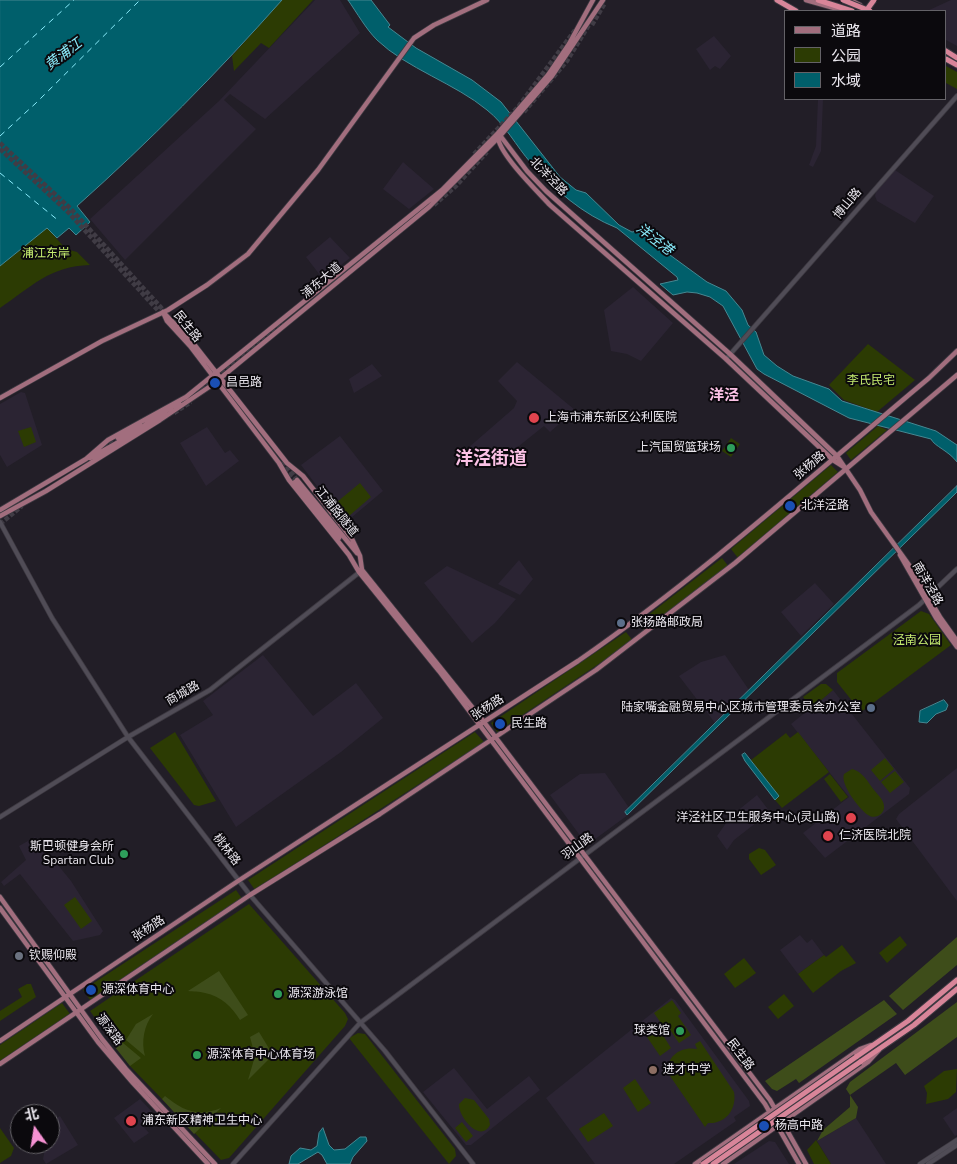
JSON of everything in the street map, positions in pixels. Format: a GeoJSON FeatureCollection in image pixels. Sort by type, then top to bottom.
{"type":"FeatureCollection","features":[{"type":"Feature","properties":{"kind":"highway"},"geometry":{"type":"LineString","coordinates":[[777,0],[794,10]]}},
{"type":"Feature","properties":{"kind":"highway"},"geometry":{"type":"LineString","coordinates":[[818,0],[849,10]]}},
{"type":"Feature","properties":{"kind":"highway"},"geometry":{"type":"LineString","coordinates":[[843,0],[868,10]]}},
{"type":"Feature","properties":{"kind":"highway"},"geometry":{"type":"LineString","coordinates":[[881,1044],[957,980]]}},
{"type":"Feature","properties":{"kind":"highway"},"geometry":{"type":"LineString","coordinates":[[712,1164],[881,1044],[932,1011],[957,988]]}},
{"type":"Feature","properties":{"kind":"highway"},"geometry":{"type":"LineString","coordinates":[[703,1164],[858,1060]]}},
{"type":"Feature","properties":{"kind":"main road"},"geometry":{"type":"LineString","coordinates":[[0,398],[102,341],[163,312],[207,285],[248,254],[337,145],[407,46],[423,31],[444,19],[487,0]]}},
{"type":"Feature","properties":{"kind":"main road","name":"浦东大道"},"geometry":{"type":"LineString","coordinates":[[0,516],[46,491],[160,420],[218,380],[429,207],[500,135],[516,115],[560,59],[593,0]]}},
{"type":"Feature","properties":{"kind":"main road"},"geometry":{"type":"LineString","coordinates":[[806,0],[841,10]]}},
{"type":"Feature","properties":{"kind":"main road"},"geometry":{"type":"LineString","coordinates":[[850,0],[873,10]]}},
{"type":"Feature","properties":{"kind":"main road","name":"浦东大道"},"geometry":{"type":"LineString","coordinates":[[516,115],[563,62],[605,1]]}},
{"type":"Feature","properties":{"kind":"main road","name":"浦东大道"},"geometry":{"type":"LineString","coordinates":[[0,510],[86,459],[108,440],[184,398],[215,375],[442,190],[500,135]]}},
{"type":"Feature","properties":{"kind":"main road","name":"北洋泾路"},"geometry":{"type":"LineString","coordinates":[[500,135],[527,171],[546,191],[730,354],[835,458]]}},
{"type":"Feature","properties":{"kind":"main road","name":"北洋泾路"},"geometry":{"type":"LineString","coordinates":[[500,135],[530,184],[550,205],[726,359],[847,469]]}},
{"type":"Feature","properties":{"kind":"main road","name":"民生路"},"geometry":{"type":"LineString","coordinates":[[163,312],[193,343],[279,463],[289,480],[482,724],[775,1107],[806,1164]]}},
{"type":"Feature","properties":{"kind":"main road","name":"张杨路"},"geometry":{"type":"LineString","coordinates":[[0,1041],[238,881],[482,724],[631,624],[725,551],[887,414],[957,351]]}},
{"type":"Feature","properties":{"kind":"main road"},"geometry":{"type":"LineString","coordinates":[[0,1064],[250,895],[493,739],[641,637],[735,563],[957,375]]}},
{"type":"Feature","properties":{"kind":"main road","name":"民生路"},"geometry":{"type":"LineString","coordinates":[[218,380],[287,462],[303,476],[352,539],[360,556],[361,571]]}},
{"type":"Feature","properties":{"kind":"main road"},"geometry":{"type":"LineString","coordinates":[[118,438],[184,398]]}},
{"type":"Feature","properties":{"kind":"main road","name":"南洋泾路"},"geometry":{"type":"LineString","coordinates":[[847,469],[871,512],[899,553],[957,648]]}},
{"type":"Feature","properties":{"kind":"main road","name":"江浦路隧道"},"geometry":{"type":"LineString","coordinates":[[349,555],[341,541],[296,481],[360,556]]}},
{"type":"Feature","properties":{"kind":"main road","name":"南洋泾路"},"geometry":{"type":"LineString","coordinates":[[927,599],[957,641]]}},
{"type":"Feature","properties":{"kind":"main road","name":"民生路"},"geometry":{"type":"LineString","coordinates":[[583,857],[768,1111],[799,1164]]}},
{"type":"Feature","properties":{"kind":"main road","name":"源深路"},"geometry":{"type":"LineString","coordinates":[[0,897],[71,992],[79,1011],[133,1083],[208,1164]]}},
{"type":"Feature","properties":{"kind":"main road","name":"源深路"},"geometry":{"type":"LineString","coordinates":[[0,908],[65,996],[126,1069],[215,1164]]}},
{"type":"Feature","properties":{"kind":"main road"},"geometry":{"type":"LineString","coordinates":[[694,1164],[860,1049],[881,1044]]}},
{"type":"Feature","properties":{"kind":"main road"},"geometry":{"type":"LineString","coordinates":[[723,1164],[868,1062],[881,1044]]}},
{"type":"Feature","properties":{"kind":"street","name":"博山路"},"geometry":{"type":"LineString","coordinates":[[726,359],[957,96]]}},
{"type":"Feature","properties":{"kind":"street","name":"桃林路"},"geometry":{"type":"LineString","coordinates":[[0,522],[52,618],[128,737],[238,881],[360,1022],[473,1164]]}},
{"type":"Feature","properties":{"kind":"street","name":"羽山路"},"geometry":{"type":"LineString","coordinates":[[233,1164],[360,1022],[927,599],[957,569]]}},
{"type":"Feature","properties":{"kind":"street","name":"商城路"},"geometry":{"type":"LineString","coordinates":[[0,817],[128,737],[210,690],[361,571]]}},
{"type":"Feature","properties":{"kind":"street"},"geometry":{"type":"LineString","coordinates":[[920,1164],[957,1140]]}},
{"type":"Feature","properties":{"kind":"street"},"geometry":{"type":"LineString","coordinates":[[928,1164],[957,1145]]}},
{"type":"Feature","properties":{"kind":"shaded area"},"geometry":{"type":"Polygon","coordinates":[[[315,0],[340,0],[360,33],[265,119],[230,94],[224,100],[256,129],[125,260],[90,219],[219,101],[315,0]]]}},
{"type":"Feature","properties":{"kind":"shaded area"},"geometry":{"type":"Polygon","coordinates":[[[951,0],[957,0],[957,46],[947,41],[947,10],[929,10],[951,0]]]}},
{"type":"Feature","properties":{"kind":"shaded area"},"geometry":{"type":"Polygon","coordinates":[[[714,36],[731,56],[720,69],[715,66],[710,70],[696,49],[714,36]]]}},
{"type":"Feature","properties":{"kind":"shaded area"},"geometry":{"type":"Polygon","coordinates":[[[818,100],[823,100],[821,151],[813,167],[809,165],[816,146],[818,100]]]}},
{"type":"Feature","properties":{"kind":"shaded area"},"geometry":{"type":"Polygon","coordinates":[[[403,162],[434,189],[409,209],[383,189],[403,162]]]}},
{"type":"Feature","properties":{"kind":"shaded area"},"geometry":{"type":"Polygon","coordinates":[[[895,170],[934,196],[915,223],[877,201],[875,196],[876,191],[895,170]]]}},
{"type":"Feature","properties":{"kind":"shaded area"},"geometry":{"type":"Polygon","coordinates":[[[330,237],[350,258],[323,279],[306,257],[330,237]]]}},
{"type":"Feature","properties":{"kind":"shaded area"},"geometry":{"type":"Polygon","coordinates":[[[633,287],[673,323],[641,361],[627,354],[611,351],[604,310],[633,287]]]}},
{"type":"Feature","properties":{"kind":"shaded area","name":"上海市浦东新区公利医院"},"geometry":{"type":"Polygon","coordinates":[[[517,362],[575,410],[550,432],[544,426],[504,458],[496,450],[479,462],[468,448],[514,408],[517,401],[498,381],[517,362]]]}},
{"type":"Feature","properties":{"kind":"shaded area"},"geometry":{"type":"Polygon","coordinates":[[[372,364],[382,376],[354,393],[349,379],[372,364]]]}},
{"type":"Feature","properties":{"kind":"shaded area"},"geometry":{"type":"Polygon","coordinates":[[[21,392],[25,393],[42,445],[7,467],[0,455],[0,404],[21,392]]]}},
{"type":"Feature","properties":{"kind":"shaded area"},"geometry":{"type":"Polygon","coordinates":[[[207,427],[225,453],[230,450],[239,461],[206,486],[180,443],[207,427]]]}},
{"type":"Feature","properties":{"kind":"shaded area"},"geometry":{"type":"Polygon","coordinates":[[[340,436],[383,491],[345,523],[301,465],[340,436]]]}},
{"type":"Feature","properties":{"kind":"shaded area"},"geometry":{"type":"Polygon","coordinates":[[[519,560],[533,579],[520,595],[498,584],[519,560]]]}},
{"type":"Feature","properties":{"kind":"shaded area"},"geometry":{"type":"Polygon","coordinates":[[[447,566],[516,599],[495,623],[472,643],[424,583],[447,566]]]}},
{"type":"Feature","properties":{"kind":"shaded area"},"geometry":{"type":"Polygon","coordinates":[[[815,583],[834,604],[801,636],[781,612],[815,583]]]}},
{"type":"Feature","properties":{"kind":"shaded area"},"geometry":{"type":"Polygon","coordinates":[[[263,655],[313,716],[356,683],[383,718],[341,752],[236,827],[180,735],[213,715],[203,701],[263,655]]]}},
{"type":"Feature","properties":{"kind":"shaded area"},"geometry":{"type":"Polygon","coordinates":[[[725,655],[749,690],[715,723],[679,676],[701,662],[725,655]]]}},
{"type":"Feature","properties":{"kind":"shaded area"},"geometry":{"type":"Polygon","coordinates":[[[833,690],[910,788],[909,794],[825,858],[803,833],[849,797],[791,724],[833,690]]]}},
{"type":"Feature","properties":{"kind":"shaded area"},"geometry":{"type":"Polygon","coordinates":[[[957,768],[957,901],[896,819],[899,814],[957,768]]]}},
{"type":"Feature","properties":{"kind":"shaded area"},"geometry":{"type":"Polygon","coordinates":[[[605,773],[632,812],[587,845],[550,795],[580,774],[605,773]]]}},
{"type":"Feature","properties":{"kind":"shaded area"},"geometry":{"type":"Polygon","coordinates":[[[757,795],[770,812],[734,840],[727,850],[717,836],[731,816],[757,795]]]}},
{"type":"Feature","properties":{"kind":"shaded area"},"geometry":{"type":"Polygon","coordinates":[[[35,837],[71,881],[103,931],[100,935],[73,941],[20,874],[4,886],[1,882],[26,860],[19,846],[35,837]]]}},
{"type":"Feature","properties":{"kind":"shaded area"},"geometry":{"type":"Polygon","coordinates":[[[800,935],[807,943],[812,939],[824,955],[798,974],[780,950],[800,935]]]}},
{"type":"Feature","properties":{"kind":"shaded area","name":"进才中学"},"geometry":{"type":"Polygon","coordinates":[[[671,998],[675,1000],[749,1101],[750,1106],[734,1117],[736,1121],[674,1164],[595,1164],[546,1098],[671,998]]]}},
{"type":"Feature","properties":{"kind":"shaded area"},"geometry":{"type":"Polygon","coordinates":[[[454,1068],[487,1109],[529,1076],[540,1090],[471,1145],[466,1145],[423,1092],[454,1068]]]}},
{"type":"Feature","properties":{"kind":"shaded area","name":"浦东新区精神卫生中心"},"geometry":{"type":"Polygon","coordinates":[[[140,1099],[155,1115],[142,1125],[149,1133],[134,1143],[114,1118],[140,1099]]]}},
{"type":"Feature","properties":{"kind":"shaded area"},"geometry":{"type":"Polygon","coordinates":[[[957,1108],[957,1135],[955,1136],[943,1118],[957,1108]]]}},
{"type":"Feature","properties":{"kind":"shaded area"},"geometry":{"type":"Polygon","coordinates":[[[60,1116],[78,1145],[46,1164],[43,1159],[44,1154],[60,1154],[60,1116]]]}},
{"type":"Feature","properties":{"kind":"shaded area"},"geometry":{"type":"Polygon","coordinates":[[[856,1118],[886,1164],[831,1164],[817,1141],[856,1118]]]}},
{"type":"Feature","properties":{"kind":"shaded area"},"geometry":{"type":"Polygon","coordinates":[[[769,1141],[775,1142],[789,1164],[734,1164],[769,1141]]]}},
{"type":"Feature","properties":{"kind":"green space"},"geometry":{"type":"Polygon","coordinates":[[[282,0],[313,0],[269,48],[261,43],[234,71],[232,56],[282,0]]]}},
{"type":"Feature","properties":{"kind":"green space"},"geometry":{"type":"Polygon","coordinates":[[[947,67],[957,72],[957,89],[947,84],[947,67]]]}},
{"type":"Feature","properties":{"kind":"green space","name":"浦江东岸"},"geometry":{"type":"Polygon","coordinates":[[[47,228],[66,249],[77,252],[90,265],[63,269],[52,274],[32,285],[0,308],[0,266],[47,228]]]}},
{"type":"Feature","properties":{"kind":"green space","name":"李氏民宅"},"geometry":{"type":"Polygon","coordinates":[[[868,344],[915,380],[877,412],[844,400],[829,385],[868,344]]]}},
{"type":"Feature","properties":{"kind":"green space"},"geometry":{"type":"Polygon","coordinates":[[[878,426],[887,430],[851,460],[846,453],[878,426]]]}},
{"type":"Feature","properties":{"kind":"green space"},"geometry":{"type":"Polygon","coordinates":[[[31,427],[36,442],[24,447],[18,431],[31,427]]]}},
{"type":"Feature","properties":{"kind":"green space","name":"上汽国贸篮球场"},"geometry":{"type":"Polygon","coordinates":[[[731,438],[740,444],[731,457],[722,451],[731,438]]]}},
{"type":"Feature","properties":{"kind":"green space"},"geometry":{"type":"Polygon","coordinates":[[[831,465],[838,472],[738,558],[731,549],[831,465]]]}},
{"type":"Feature","properties":{"kind":"green space"},"geometry":{"type":"Polygon","coordinates":[[[360,483],[371,497],[349,516],[337,502],[360,483]]]}},
{"type":"Feature","properties":{"kind":"green space"},"geometry":{"type":"Polygon","coordinates":[[[722,558],[729,567],[645,632],[638,623],[722,558]]]}},
{"type":"Feature","properties":{"kind":"green space","name":"泾南公园"},"geometry":{"type":"Polygon","coordinates":[[[921,611],[929,614],[951,645],[861,712],[837,682],[837,673],[921,611]]]}},
{"type":"Feature","properties":{"kind":"green space"},"geometry":{"type":"Polygon","coordinates":[[[626,632],[633,641],[497,732],[491,723],[626,632]]]}},
{"type":"Feature","properties":{"kind":"green space"},"geometry":{"type":"Polygon","coordinates":[[[821,684],[826,684],[833,690],[812,708],[803,697],[821,684]]]}},
{"type":"Feature","properties":{"kind":"green space"},"geometry":{"type":"Polygon","coordinates":[[[175,732],[216,801],[199,806],[194,805],[150,748],[175,732]]]}},
{"type":"Feature","properties":{"kind":"green space"},"geometry":{"type":"Polygon","coordinates":[[[475,732],[484,742],[255,890],[248,880],[475,732]]]}},
{"type":"Feature","properties":{"kind":"green space"},"geometry":{"type":"Polygon","coordinates":[[[798,732],[829,772],[782,808],[775,800],[779,797],[751,760],[786,733],[790,738],[798,732]]]}},
{"type":"Feature","properties":{"kind":"green space"},"geometry":{"type":"Polygon","coordinates":[[[885,758],[894,769],[880,781],[871,770],[885,758]]]}},
{"type":"Feature","properties":{"kind":"green space"},"geometry":{"type":"Polygon","coordinates":[[[852,769],[862,774],[882,799],[884,809],[879,815],[874,817],[864,812],[847,790],[844,774],[852,769]]]}},
{"type":"Feature","properties":{"kind":"green space"},"geometry":{"type":"Polygon","coordinates":[[[895,771],[904,782],[890,793],[881,782],[895,771]]]}},
{"type":"Feature","properties":{"kind":"green space"},"geometry":{"type":"Polygon","coordinates":[[[830,774],[848,797],[841,802],[824,779],[830,774]]]}},
{"type":"Feature","properties":{"kind":"green space"},"geometry":{"type":"Polygon","coordinates":[[[759,848],[765,850],[776,865],[761,875],[749,859],[749,854],[759,848]]]}},
{"type":"Feature","properties":{"kind":"green space"},"geometry":{"type":"Polygon","coordinates":[[[236,890],[243,900],[90,1000],[83,990],[236,890]]]}},
{"type":"Feature","properties":{"kind":"green space"},"geometry":{"type":"Polygon","coordinates":[[[75,897],[92,921],[81,929],[64,905],[75,897]]]}},
{"type":"Feature","properties":{"kind":"green space","name":"源深体育中心"},"geometry":{"type":"Polygon","coordinates":[[[249,904],[345,1013],[348,1019],[345,1026],[229,1158],[221,1160],[130,1066],[90,1011],[249,904]]]}},
{"type":"Feature","properties":{"kind":"green space"},"geometry":{"type":"Polygon","coordinates":[[[900,936],[907,945],[887,963],[879,953],[900,936]]]}},
{"type":"Feature","properties":{"kind":"green space"},"geometry":{"type":"Polygon","coordinates":[[[957,937],[957,965],[903,1010],[889,996],[957,937]]]}},
{"type":"Feature","properties":{"kind":"green space"},"geometry":{"type":"Polygon","coordinates":[[[842,945],[856,963],[841,971],[813,993],[798,974],[824,955],[826,957],[842,945]]]}},
{"type":"Feature","properties":{"kind":"green space"},"geometry":{"type":"Polygon","coordinates":[[[744,958],[756,973],[735,988],[724,974],[744,958]]]}},
{"type":"Feature","properties":{"kind":"green space"},"geometry":{"type":"Polygon","coordinates":[[[219,971],[248,1015],[240,1020],[221,999],[203,992],[188,991],[219,971]]]}},
{"type":"Feature","properties":{"kind":"green space"},"geometry":{"type":"Polygon","coordinates":[[[31,984],[36,997],[0,1021],[0,1011],[22,997],[18,989],[31,984]]]}},
{"type":"Feature","properties":{"kind":"green space"},"geometry":{"type":"Polygon","coordinates":[[[784,994],[794,1006],[778,1019],[768,1007],[784,994]]]}},
{"type":"Feature","properties":{"kind":"green space"},"geometry":{"type":"Polygon","coordinates":[[[672,1000],[681,1013],[678,1016],[691,1035],[679,1043],[666,1024],[663,1026],[654,1013],[672,1000]]]}},
{"type":"Feature","properties":{"kind":"green space"},"geometry":{"type":"Polygon","coordinates":[[[884,1000],[897,1014],[799,1083],[796,1079],[777,1091],[772,1089],[765,1081],[884,1000]]]}},
{"type":"Feature","properties":{"kind":"green space"},"geometry":{"type":"Polygon","coordinates":[[[957,1002],[957,1037],[905,1075],[896,1063],[850,1095],[846,1089],[850,1082],[957,1002]]]}},
{"type":"Feature","properties":{"kind":"green space"},"geometry":{"type":"Polygon","coordinates":[[[62,1003],[70,1014],[0,1061],[0,1045],[62,1003]]]}},
{"type":"Feature","properties":{"kind":"green space"},"geometry":{"type":"Polygon","coordinates":[[[153,1014],[147,1023],[144,1034],[145,1056],[126,1040],[136,1024],[153,1014]]]}},
{"type":"Feature","properties":{"kind":"green space"},"geometry":{"type":"Polygon","coordinates":[[[659,1029],[671,1048],[660,1056],[647,1037],[659,1029]]]}},
{"type":"Feature","properties":{"kind":"green space"},"geometry":{"type":"Polygon","coordinates":[[[259,1032],[273,1055],[248,1080],[255,1056],[250,1037],[259,1032]]]}},
{"type":"Feature","properties":{"kind":"green space"},"geometry":{"type":"Polygon","coordinates":[[[358,1033],[365,1034],[455,1149],[456,1156],[449,1164],[349,1038],[358,1033]]]}},
{"type":"Feature","properties":{"kind":"green space"},"geometry":{"type":"Polygon","coordinates":[[[700,1041],[734,1092],[734,1104],[729,1114],[720,1121],[708,1123],[705,1127],[668,1073],[669,1062],[676,1053],[685,1049],[697,1049],[695,1044],[700,1041]]]}},
{"type":"Feature","properties":{"kind":"green space"},"geometry":{"type":"Polygon","coordinates":[[[111,1042],[123,1043],[141,1058],[130,1066],[111,1042]]]}},
{"type":"Feature","properties":{"kind":"green space"},"geometry":{"type":"Polygon","coordinates":[[[957,1069],[956,1092],[948,1099],[926,1104],[927,1093],[924,1086],[944,1071],[957,1069]]]}},
{"type":"Feature","properties":{"kind":"green space"},"geometry":{"type":"Polygon","coordinates":[[[635,1079],[651,1103],[638,1112],[623,1088],[635,1079]]]}},
{"type":"Feature","properties":{"kind":"green space"},"geometry":{"type":"Polygon","coordinates":[[[850,1095],[858,1107],[856,1118],[817,1141],[823,1130],[850,1107],[850,1095]]]}},
{"type":"Feature","properties":{"kind":"green space"},"geometry":{"type":"Polygon","coordinates":[[[165,1096],[191,1111],[205,1112],[221,1108],[194,1134],[162,1099],[165,1096]]]}},
{"type":"Feature","properties":{"kind":"green space"},"geometry":{"type":"Polygon","coordinates":[[[465,1098],[474,1100],[489,1119],[490,1125],[486,1130],[476,1130],[470,1126],[462,1115],[459,1104],[465,1098]]]}},
{"type":"Feature","properties":{"kind":"green space"},"geometry":{"type":"Polygon","coordinates":[[[604,1113],[613,1126],[588,1142],[579,1129],[604,1113]]]}},
{"type":"Feature","properties":{"kind":"green space"},"geometry":{"type":"Polygon","coordinates":[[[462,1122],[473,1136],[466,1142],[455,1128],[462,1122]]]}},
{"type":"Feature","properties":{"kind":"green space"},"geometry":{"type":"Polygon","coordinates":[[[0,1128],[10,1142],[10,1154],[12,1154],[0,1163],[0,1128]]]}},
{"type":"Feature","properties":{"kind":"green space"},"geometry":{"type":"Polygon","coordinates":[[[816,1140],[831,1164],[814,1164],[807,1150],[816,1140]]]}},
{"type":"Feature","properties":{"kind":"water","name":"黄浦江"},"geometry":{"type":"Polygon","coordinates":[[[0,0],[282,0],[182,106],[131,157],[77,206],[90,222],[76,235],[69,228],[57,238],[47,228],[0,266],[0,0]]]}},
{"type":"Feature","properties":{"kind":"water"},"geometry":{"type":"Polygon","coordinates":[[[348,0],[371,0],[390,25],[388,27],[416,48],[472,80],[501,102],[560,177],[576,190],[586,193],[619,225],[632,232],[637,231],[707,282],[726,291],[742,310],[748,325],[756,332],[764,355],[777,366],[793,376],[829,389],[842,401],[936,431],[957,445],[957,462],[931,439],[849,418],[757,369],[723,306],[710,297],[697,293],[687,292],[673,295],[660,284],[678,280],[677,277],[617,228],[592,216],[560,192],[531,163],[505,128],[487,110],[461,92],[416,68],[377,40],[348,0]]]}},
{"type":"Feature","properties":{"kind":"water"},"geometry":{"type":"Polygon","coordinates":[[[957,486],[957,492],[627,815],[625,812],[957,486]]]}},
{"type":"Feature","properties":{"kind":"water"},"geometry":{"type":"Polygon","coordinates":[[[944,700],[948,705],[946,710],[936,714],[927,723],[919,722],[920,711],[944,700]]]}},
{"type":"Feature","properties":{"kind":"water"},"geometry":{"type":"Polygon","coordinates":[[[745,753],[779,796],[775,800],[745,761],[742,755],[745,753]]]}},
{"type":"Feature","properties":{"kind":"water"},"geometry":{"type":"Polygon","coordinates":[[[323,1128],[329,1145],[334,1150],[345,1149],[360,1137],[366,1137],[367,1141],[353,1157],[350,1164],[327,1164],[318,1152],[298,1164],[289,1164],[291,1156],[300,1148],[311,1150],[317,1146],[319,1133],[323,1128]]]}},
{"type":"Feature","properties":{"kind":"ferry route"},"geometry":{"type":"LineString","coordinates":[[0,67],[74,0]]}},
{"type":"Feature","properties":{"kind":"ferry route"},"geometry":{"type":"LineString","coordinates":[[0,136],[140,0]]}},
{"type":"Feature","properties":{"kind":"ferry route"},"geometry":{"type":"LineString","coordinates":[[0,173],[59,221]]}},
{"type":"Feature","properties":{"kind":"tunnel"},"geometry":{"type":"LineString","coordinates":[[592,25],[605,3]]}},
{"type":"Feature","properties":{"kind":"tunnel"},"geometry":{"type":"LineString","coordinates":[[524,112],[567,61],[592,20]]}},
{"type":"Feature","properties":{"kind":"tunnel"},"geometry":{"type":"LineString","coordinates":[[474,154],[518,107],[575,30]]}},
{"type":"Feature","properties":{"kind":"tunnel"},"geometry":{"type":"LineString","coordinates":[[0,143],[71,209],[167,314]]}},
{"type":"Feature","properties":{"kind":"tunnel"},"geometry":{"type":"LineString","coordinates":[[0,149],[68,212],[163,316]]}},
{"type":"Feature","properties":{"kind":"tunnel"},"geometry":{"type":"LineString","coordinates":[[434,205],[456,186],[487,152]]}},
{"type":"Feature","properties":{"kind":"tunnel"},"geometry":{"type":"LineString","coordinates":[[195,392],[282,322]]}},
{"type":"Feature","properties":{"kind":"tunnel"},"geometry":{"type":"LineString","coordinates":[[206,363],[252,422]]}},
{"type":"Feature","properties":{"kind":"tunnel"},"geometry":{"type":"LineString","coordinates":[[174,413],[191,402]]}},
{"type":"Feature","properties":{"kind":"tunnel"},"geometry":{"type":"LineString","coordinates":[[98,450],[118,438]]}},
{"type":"Feature","properties":{"kind":"tunnel"},"geometry":{"type":"LineString","coordinates":[[283,461],[297,480]]}},
{"type":"Feature","properties":{"kind":"tunnel"},"geometry":{"type":"LineString","coordinates":[[284,469],[295,482]]}},
{"type":"Feature","properties":{"kind":"tunnel"},"geometry":{"type":"LineString","coordinates":[[0,524],[22,506]]}},
{"type":"Feature","properties":{"kind":"place","name":"昌邑路"},"geometry":{"type":"Point","coordinates":[215,383]}},
{"type":"Feature","properties":{"kind":"place","name":"上海市浦东新区公利医院"},"geometry":{"type":"Point","coordinates":[534,418]}},
{"type":"Feature","properties":{"kind":"place","name":"上汽国贸篮球场"},"geometry":{"type":"Point","coordinates":[731,448]}},
{"type":"Feature","properties":{"kind":"place","name":"北洋泾路"},"geometry":{"type":"Point","coordinates":[790,506]}},
{"type":"Feature","properties":{"kind":"place","name":"张扬路邮政局"},"geometry":{"type":"Point","coordinates":[621,623]}},
{"type":"Feature","properties":{"kind":"place","name":"陆家嘴金融贸易中心区城市管理委员会办公室"},"geometry":{"type":"Point","coordinates":[871,708]}},
{"type":"Feature","properties":{"kind":"place","name":"民生路"},"geometry":{"type":"Point","coordinates":[500,724]}},
{"type":"Feature","properties":{"kind":"place","name":"洋泾社区卫生服务中心(灵山路)"},"geometry":{"type":"Point","coordinates":[851,818]}},
{"type":"Feature","properties":{"kind":"place","name":"仁济医院北院"},"geometry":{"type":"Point","coordinates":[828,836]}},
{"type":"Feature","properties":{"kind":"place","name":"斯巴顿健身会所 Spartan Club"},"geometry":{"type":"Point","coordinates":[124,854]}},
{"type":"Feature","properties":{"kind":"place","name":"钦赐仰殿"},"geometry":{"type":"Point","coordinates":[19,956]}},
{"type":"Feature","properties":{"kind":"place","name":"源深体育中心"},"geometry":{"type":"Point","coordinates":[91,990]}},
{"type":"Feature","properties":{"kind":"place","name":"源深游泳馆"},"geometry":{"type":"Point","coordinates":[278,994]}},
{"type":"Feature","properties":{"kind":"place","name":"球类馆"},"geometry":{"type":"Point","coordinates":[680,1031]}},
{"type":"Feature","properties":{"kind":"place","name":"源深体育中心体育场"},"geometry":{"type":"Point","coordinates":[197,1055]}},
{"type":"Feature","properties":{"kind":"place","name":"进才中学"},"geometry":{"type":"Point","coordinates":[653,1070]}},
{"type":"Feature","properties":{"kind":"place","name":"浦东新区精神卫生中心"},"geometry":{"type":"Point","coordinates":[131,1121]}},
{"type":"Feature","properties":{"kind":"place","name":"杨高中路"},"geometry":{"type":"Point","coordinates":[764,1126]}},
{"type":"Feature","properties":{"kind":"district","name":"洋泾"},"geometry":{"type":"Point","coordinates":[724,396]}},
{"type":"Feature","properties":{"kind":"district","name":"洋泾街道"},"geometry":{"type":"Point","coordinates":[491,460]}},
{"type":"Feature","properties":{"kind":"water label","name":"洋泾港"},"geometry":{"type":"Point","coordinates":[654,240]}}]}
